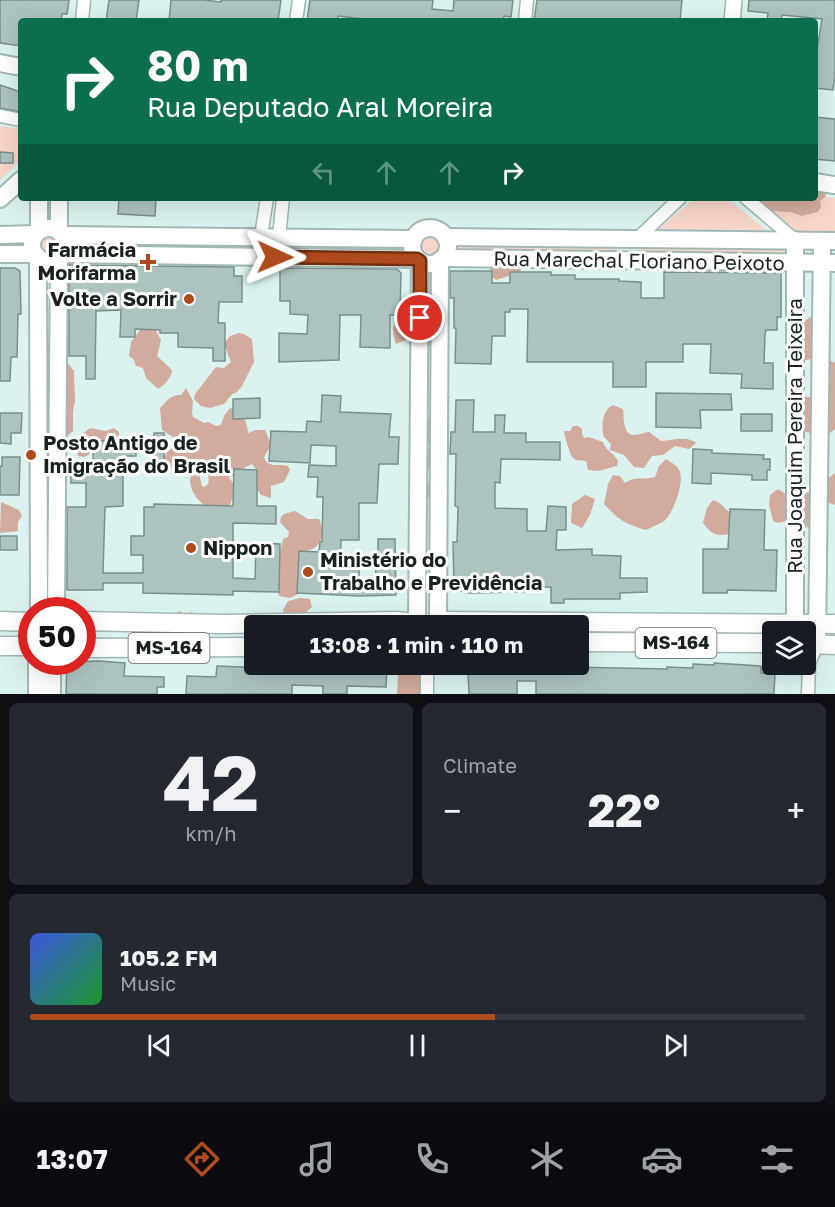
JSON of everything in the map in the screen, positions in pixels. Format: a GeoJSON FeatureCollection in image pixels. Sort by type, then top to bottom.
{"type":"FeatureCollection","features":[{"type":"Feature","properties":{"kind":"main road"},"geometry":{"type":"LineString","coordinates":[[0,63],[18,66]]}},
{"type":"Feature","properties":{"kind":"main road"},"geometry":{"type":"LineString","coordinates":[[0,199],[18,183]]}},
{"type":"Feature","properties":{"kind":"main road"},"geometry":{"type":"LineString","coordinates":[[818,183],[835,185]]}},
{"type":"Feature","properties":{"kind":"main road"},"geometry":{"type":"LineString","coordinates":[[39,201],[37,233],[32,245],[36,255],[39,597]]}},
{"type":"Feature","properties":{"kind":"main road"},"geometry":{"type":"LineString","coordinates":[[56,597],[61,256],[66,245],[61,233],[59,201]]}},
{"type":"Feature","properties":{"kind":"main road"},"geometry":{"type":"LineString","coordinates":[[0,235],[37,233],[49,228],[61,233],[414,239]]}},
{"type":"Feature","properties":{"kind":"main road"},"geometry":{"type":"LineString","coordinates":[[415,615],[419,260],[412,249],[414,239],[420,232],[430,229],[439,231],[445,237],[447,246],[441,259],[440,615]]}},
{"type":"Feature","properties":{"kind":"main road","name":"Rua Marechal Floriano Peixoto"},"geometry":{"type":"LineString","coordinates":[[445,237],[828,241]]}},
{"type":"Feature","properties":{"kind":"main road","name":"Rua Joaquim Pereira Teixeira"},"geometry":{"type":"LineString","coordinates":[[795,240],[795,621]]}},
{"type":"Feature","properties":{"kind":"main road","name":"Rua Joaquim Pereira Teixeira"},"geometry":{"type":"LineString","coordinates":[[816,646],[826,624],[828,241]]}},
{"type":"Feature","properties":{"kind":"main road"},"geometry":{"type":"LineString","coordinates":[[0,254],[36,255],[47,262],[61,256],[419,260],[431,264],[441,259]]}},
{"type":"Feature","properties":{"kind":"main road","name":"Rua Marechal Floriano Peixoto"},"geometry":{"type":"LineString","coordinates":[[441,259],[828,263]]}},
{"type":"Feature","properties":{"kind":"main road"},"geometry":{"type":"LineString","coordinates":[[0,621],[18,622]]}},
{"type":"Feature","properties":{"kind":"main road","name":"MS-164"},"geometry":{"type":"LineString","coordinates":[[96,621],[244,624]]}},
{"type":"Feature","properties":{"kind":"main road"},"geometry":{"type":"LineString","coordinates":[[223,624],[224,648]]}},
{"type":"Feature","properties":{"kind":"main road","name":"MS-164"},"geometry":{"type":"LineString","coordinates":[[589,625],[762,627]]}},
{"type":"Feature","properties":{"kind":"main road","name":"MS-164"},"geometry":{"type":"LineString","coordinates":[[589,642],[762,644]]}},
{"type":"Feature","properties":{"kind":"main road"},"geometry":{"type":"LineString","coordinates":[[0,646],[18,646]]}},
{"type":"Feature","properties":{"kind":"main road","name":"MS-164"},"geometry":{"type":"LineString","coordinates":[[96,648],[244,647]]}},
{"type":"Feature","properties":{"kind":"main road"},"geometry":{"type":"LineString","coordinates":[[37,675],[37,694]]}},
{"type":"Feature","properties":{"kind":"main road"},"geometry":{"type":"LineString","coordinates":[[52,675],[52,694]]}},
{"type":"Feature","properties":{"kind":"street"},"geometry":{"type":"LineString","coordinates":[[82,18],[84,0]]}},
{"type":"Feature","properties":{"kind":"street"},"geometry":{"type":"LineString","coordinates":[[296,18],[298,0]]}},
{"type":"Feature","properties":{"kind":"street"},"geometry":{"type":"LineString","coordinates":[[525,18],[527,0]]}},
{"type":"Feature","properties":{"kind":"street"},"geometry":{"type":"LineString","coordinates":[[732,18],[734,0]]}},
{"type":"Feature","properties":{"kind":"street"},"geometry":{"type":"LineString","coordinates":[[0,116],[18,119]]}},
{"type":"Feature","properties":{"kind":"street"},"geometry":{"type":"LineString","coordinates":[[261,236],[267,201]]}},
{"type":"Feature","properties":{"kind":"street"},"geometry":{"type":"LineString","coordinates":[[279,236],[283,201]]}},
{"type":"Feature","properties":{"kind":"street"},"geometry":{"type":"LineString","coordinates":[[627,261],[632,239],[676,201]]}},
{"type":"Feature","properties":{"kind":"street"},"geometry":{"type":"LineString","coordinates":[[750,201],[795,240]]}},
{"type":"Feature","properties":{"kind":"street"},"geometry":{"type":"LineString","coordinates":[[427,675],[427,694]]}},
{"type":"Feature","properties":{"kind":"street","name":"Rua Joaquim Pereira Teixeira"},"geometry":{"type":"LineString","coordinates":[[808,694],[811,675]]}},
{"type":"Feature","properties":{"kind":"shaded area"},"geometry":{"type":"Polygon","coordinates":[[[0,126],[18,129],[18,163],[0,180],[0,126]]]}},
{"type":"Feature","properties":{"kind":"shaded area"},"geometry":{"type":"Polygon","coordinates":[[[818,182],[827,189],[825,197],[820,201],[821,207],[818,212],[802,216],[791,212],[766,209],[755,201],[818,201],[818,182]]]}},
{"type":"Feature","properties":{"kind":"shaded area"},"geometry":{"type":"Polygon","coordinates":[[[818,195],[835,198],[835,232],[798,232],[761,201],[818,201],[818,195]]]}},
{"type":"Feature","properties":{"kind":"shaded area"},"geometry":{"type":"Polygon","coordinates":[[[692,201],[731,201],[766,230],[659,229],[692,201]]]}},
{"type":"Feature","properties":{"kind":"shaded area"},"geometry":{"type":"Polygon","coordinates":[[[44,235],[52,235],[58,241],[58,249],[52,255],[44,255],[38,249],[38,241],[44,235]]]}},
{"type":"Feature","properties":{"kind":"shaded area"},"geometry":{"type":"Polygon","coordinates":[[[429,235],[435,237],[441,245],[434,256],[384,250],[386,245],[419,245],[423,238],[429,235]]]}},
{"type":"Feature","properties":{"kind":"shaded area"},"geometry":{"type":"Polygon","coordinates":[[[453,244],[615,245],[617,251],[455,250],[453,244]]]}},
{"type":"Feature","properties":{"kind":"shaded area"},"geometry":{"type":"Polygon","coordinates":[[[639,246],[787,247],[787,253],[640,253],[639,246]]]}},
{"type":"Feature","properties":{"kind":"shaded area"},"geometry":{"type":"Polygon","coordinates":[[[519,265],[521,272],[496,280],[491,276],[490,266],[519,265]]]}},
{"type":"Feature","properties":{"kind":"shaded area"},"geometry":{"type":"Polygon","coordinates":[[[810,317],[814,320],[815,355],[812,359],[802,361],[801,324],[810,317]]]}},
{"type":"Feature","properties":{"kind":"shaded area"},"geometry":{"type":"Polygon","coordinates":[[[399,319],[404,320],[407,325],[406,340],[396,344],[393,328],[399,319]]]}},
{"type":"Feature","properties":{"kind":"shaded area"},"geometry":{"type":"Polygon","coordinates":[[[143,326],[155,329],[161,340],[157,356],[172,370],[171,376],[158,389],[146,378],[143,368],[136,366],[134,360],[129,356],[131,342],[143,326]]]}},
{"type":"Feature","properties":{"kind":"shaded area"},"geometry":{"type":"Polygon","coordinates":[[[239,333],[252,339],[254,362],[242,386],[224,404],[210,408],[201,406],[194,399],[195,394],[216,367],[224,368],[231,362],[224,344],[230,336],[239,333]]]}},
{"type":"Feature","properties":{"kind":"shaded area"},"geometry":{"type":"Polygon","coordinates":[[[41,340],[51,341],[74,371],[73,431],[49,459],[44,459],[45,399],[51,399],[51,378],[43,373],[41,340]]]}},
{"type":"Feature","properties":{"kind":"shaded area"},"geometry":{"type":"Polygon","coordinates":[[[827,359],[835,363],[835,429],[826,436],[801,431],[803,396],[814,398],[827,359]]]}},
{"type":"Feature","properties":{"kind":"shaded area"},"geometry":{"type":"Polygon","coordinates":[[[186,388],[193,401],[193,417],[204,423],[221,425],[230,408],[238,411],[244,417],[248,433],[265,430],[271,445],[264,457],[266,461],[271,464],[288,466],[290,470],[284,482],[271,486],[271,498],[261,495],[255,486],[258,472],[252,464],[244,468],[237,477],[230,476],[229,478],[237,487],[236,495],[229,508],[213,509],[198,500],[190,484],[192,473],[199,474],[202,486],[208,484],[207,474],[203,469],[194,464],[168,468],[160,462],[178,443],[176,439],[162,430],[160,408],[172,397],[181,395],[186,388]]]}},
{"type":"Feature","properties":{"kind":"shaded area"},"geometry":{"type":"Polygon","coordinates":[[[613,405],[623,409],[625,425],[630,434],[649,432],[661,441],[684,439],[696,443],[689,449],[675,446],[663,455],[652,456],[644,468],[634,467],[624,455],[610,450],[611,444],[604,437],[603,419],[609,407],[613,405]]]}},
{"type":"Feature","properties":{"kind":"shaded area"},"geometry":{"type":"Polygon","coordinates":[[[433,419],[431,443],[426,446],[428,449],[433,448],[434,466],[426,471],[431,492],[427,501],[423,501],[425,420],[433,419]]]}},
{"type":"Feature","properties":{"kind":"shaded area"},"geometry":{"type":"Polygon","coordinates":[[[573,426],[582,429],[584,438],[589,437],[603,442],[618,461],[617,466],[598,471],[588,470],[586,461],[572,457],[564,431],[570,431],[573,426]]]}},
{"type":"Feature","properties":{"kind":"shaded area"},"geometry":{"type":"Polygon","coordinates":[[[90,428],[106,431],[114,428],[119,432],[119,436],[109,441],[93,439],[89,444],[90,454],[84,457],[78,456],[75,440],[90,428]]]}},
{"type":"Feature","properties":{"kind":"shaded area"},"geometry":{"type":"Polygon","coordinates":[[[666,459],[674,464],[681,477],[674,506],[663,522],[646,530],[639,528],[623,521],[604,504],[608,484],[613,475],[620,476],[625,483],[655,477],[659,466],[666,459]]]}},
{"type":"Feature","properties":{"kind":"shaded area"},"geometry":{"type":"Polygon","coordinates":[[[835,473],[835,505],[827,502],[826,480],[835,473]]]}},
{"type":"Feature","properties":{"kind":"shaded area"},"geometry":{"type":"Polygon","coordinates":[[[778,489],[786,494],[790,504],[811,491],[813,526],[804,528],[792,520],[778,523],[773,521],[769,505],[770,495],[778,489]]]}},
{"type":"Feature","properties":{"kind":"shaded area"},"geometry":{"type":"Polygon","coordinates":[[[585,495],[595,499],[590,515],[582,528],[571,523],[572,504],[585,495]]]}},
{"type":"Feature","properties":{"kind":"shaded area"},"geometry":{"type":"Polygon","coordinates":[[[713,500],[733,514],[729,534],[714,533],[703,523],[707,508],[713,500]]]}},
{"type":"Feature","properties":{"kind":"shaded area"},"geometry":{"type":"Polygon","coordinates":[[[1,502],[19,510],[22,516],[18,522],[18,531],[0,533],[1,502]]]}},
{"type":"Feature","properties":{"kind":"shaded area"},"geometry":{"type":"Polygon","coordinates":[[[295,511],[308,519],[319,519],[322,535],[315,548],[304,551],[303,592],[290,598],[279,596],[278,593],[279,558],[283,539],[288,537],[289,532],[280,522],[284,514],[295,511]]]}},
{"type":"Feature","properties":{"kind":"shaded area"},"geometry":{"type":"Polygon","coordinates":[[[300,598],[310,599],[312,607],[307,611],[318,615],[284,614],[283,610],[288,601],[300,598]]]}},
{"type":"Feature","properties":{"kind":"shaded area"},"geometry":{"type":"Polygon","coordinates":[[[179,611],[185,614],[192,612],[197,616],[205,635],[192,640],[168,640],[161,630],[179,611]]]}},
{"type":"Feature","properties":{"kind":"shaded area"},"geometry":{"type":"Polygon","coordinates":[[[398,675],[423,675],[424,694],[397,694],[398,675]]]}},
{"type":"Feature","properties":{"kind":"building"},"geometry":{"type":"Polygon","coordinates":[[[0,0],[69,0],[67,14],[62,14],[61,18],[18,18],[18,46],[0,43],[0,0]]]}},
{"type":"Feature","properties":{"kind":"building"},"geometry":{"type":"Polygon","coordinates":[[[109,0],[139,0],[136,18],[106,18],[109,0]]]}},
{"type":"Feature","properties":{"kind":"building"},"geometry":{"type":"Polygon","coordinates":[[[171,0],[221,2],[221,0],[281,0],[278,18],[169,18],[171,0]]]}},
{"type":"Feature","properties":{"kind":"building"},"geometry":{"type":"Polygon","coordinates":[[[310,0],[433,0],[432,9],[453,11],[454,0],[513,0],[511,17],[504,16],[504,18],[338,16],[338,18],[307,18],[310,0]]]}},
{"type":"Feature","properties":{"kind":"building"},"geometry":{"type":"Polygon","coordinates":[[[537,0],[682,0],[680,18],[534,18],[537,0]]]}},
{"type":"Feature","properties":{"kind":"building"},"geometry":{"type":"Polygon","coordinates":[[[749,0],[835,0],[833,90],[818,88],[818,44],[822,19],[782,15],[782,18],[767,18],[768,13],[748,11],[749,0]]]}},
{"type":"Feature","properties":{"kind":"building"},"geometry":{"type":"Polygon","coordinates":[[[0,85],[18,91],[18,111],[0,108],[0,85]]]}},
{"type":"Feature","properties":{"kind":"building"},"geometry":{"type":"Polygon","coordinates":[[[818,117],[835,119],[835,161],[818,159],[818,117]]]}},
{"type":"Feature","properties":{"kind":"building"},"geometry":{"type":"Polygon","coordinates":[[[0,152],[13,153],[13,163],[0,163],[0,152]]]}},
{"type":"Feature","properties":{"kind":"building"},"geometry":{"type":"Polygon","coordinates":[[[119,201],[156,201],[155,216],[118,214],[119,201]]]}},
{"type":"Feature","properties":{"kind":"building"},"geometry":{"type":"Polygon","coordinates":[[[69,265],[234,267],[234,276],[242,276],[242,302],[219,302],[218,323],[225,323],[225,361],[213,361],[213,348],[178,347],[178,333],[135,329],[135,337],[120,337],[121,310],[96,311],[95,379],[86,379],[86,356],[69,356],[69,265]]]}},
{"type":"Feature","properties":{"kind":"building"},"geometry":{"type":"Polygon","coordinates":[[[0,268],[15,268],[20,271],[21,314],[18,314],[17,357],[11,357],[10,381],[0,381],[0,268]]]}},
{"type":"Feature","properties":{"kind":"building"},"geometry":{"type":"Polygon","coordinates":[[[280,268],[397,269],[401,273],[400,315],[390,315],[390,348],[360,347],[361,315],[340,315],[339,360],[279,362],[279,333],[307,334],[308,315],[290,314],[290,301],[280,301],[280,268]]]}},
{"type":"Feature","properties":{"kind":"building"},"geometry":{"type":"Polygon","coordinates":[[[450,271],[492,271],[492,283],[510,283],[510,272],[551,272],[551,275],[575,275],[575,279],[619,279],[619,281],[641,282],[641,298],[664,298],[664,272],[781,273],[781,317],[777,317],[777,330],[766,330],[765,335],[764,363],[773,363],[773,389],[741,388],[742,374],[710,373],[711,344],[683,344],[683,362],[646,362],[646,387],[613,387],[613,362],[527,362],[528,309],[510,309],[510,312],[505,312],[505,336],[492,336],[491,364],[455,363],[456,328],[454,328],[454,298],[450,298],[450,271]]]}},
{"type":"Feature","properties":{"kind":"building"},"geometry":{"type":"Polygon","coordinates":[[[656,393],[731,394],[732,410],[700,410],[701,428],[656,427],[656,393]]]}},
{"type":"Feature","properties":{"kind":"building"},"geometry":{"type":"Polygon","coordinates":[[[322,395],[341,396],[340,412],[391,414],[389,437],[399,437],[398,464],[379,464],[377,503],[359,503],[359,540],[341,540],[340,566],[359,566],[359,582],[375,582],[376,567],[378,567],[378,539],[395,539],[396,595],[297,593],[299,551],[319,552],[320,542],[322,542],[323,497],[317,497],[318,477],[308,477],[309,465],[336,466],[336,446],[311,445],[310,463],[269,461],[271,431],[306,432],[307,421],[321,422],[322,395]]]}},
{"type":"Feature","properties":{"kind":"building"},"geometry":{"type":"Polygon","coordinates":[[[260,398],[260,418],[233,419],[233,399],[260,398]]]}},
{"type":"Feature","properties":{"kind":"building"},"geometry":{"type":"Polygon","coordinates":[[[456,400],[474,400],[473,432],[495,432],[495,415],[505,415],[504,433],[526,433],[526,442],[560,442],[560,460],[501,459],[500,483],[495,482],[495,508],[527,509],[527,531],[546,531],[548,506],[566,507],[566,530],[557,530],[556,550],[592,549],[592,555],[621,556],[620,578],[647,578],[647,592],[620,593],[620,599],[564,599],[564,603],[551,603],[551,587],[527,587],[527,592],[468,593],[454,589],[453,542],[457,542],[458,507],[455,506],[456,454],[450,454],[451,432],[455,432],[456,400]]]}},
{"type":"Feature","properties":{"kind":"building"},"geometry":{"type":"Polygon","coordinates":[[[0,413],[22,413],[21,433],[11,433],[11,444],[0,443],[0,413]]]}},
{"type":"Feature","properties":{"kind":"building"},"geometry":{"type":"Polygon","coordinates":[[[741,414],[772,414],[772,431],[741,431],[741,414]]]}},
{"type":"Feature","properties":{"kind":"building"},"geometry":{"type":"Polygon","coordinates":[[[154,433],[164,433],[164,464],[154,464],[154,433]]]}},
{"type":"Feature","properties":{"kind":"building"},"geometry":{"type":"Polygon","coordinates":[[[136,440],[136,456],[123,456],[123,506],[105,507],[103,573],[143,573],[143,555],[131,555],[131,536],[144,536],[144,507],[154,507],[154,504],[233,506],[234,469],[257,470],[257,506],[276,506],[276,524],[233,523],[233,578],[255,579],[256,543],[280,544],[279,592],[233,591],[233,595],[143,593],[143,583],[103,583],[103,590],[67,590],[67,507],[86,507],[86,483],[71,483],[70,462],[93,462],[93,441],[136,440]]]}},
{"type":"Feature","properties":{"kind":"building"},"geometry":{"type":"Polygon","coordinates":[[[693,449],[712,450],[712,453],[764,455],[763,459],[770,459],[767,480],[752,480],[752,475],[711,473],[711,484],[692,483],[693,449]]]}},
{"type":"Feature","properties":{"kind":"building"},"geometry":{"type":"Polygon","coordinates":[[[2,457],[20,457],[19,495],[0,495],[2,457]]]}},
{"type":"Feature","properties":{"kind":"building"},"geometry":{"type":"Polygon","coordinates":[[[730,509],[765,510],[764,550],[777,550],[776,591],[727,590],[727,593],[703,593],[703,549],[728,549],[730,509]]]}},
{"type":"Feature","properties":{"kind":"building"},"geometry":{"type":"Polygon","coordinates":[[[0,536],[17,536],[17,550],[0,550],[0,536]]]}},
{"type":"Feature","properties":{"kind":"building"},"geometry":{"type":"Polygon","coordinates":[[[96,661],[125,663],[124,676],[164,677],[164,687],[157,687],[157,694],[66,694],[67,675],[96,675],[96,661]]]}},
{"type":"Feature","properties":{"kind":"building"},"geometry":{"type":"Polygon","coordinates":[[[714,663],[761,666],[762,675],[775,675],[774,694],[536,694],[536,681],[517,681],[517,694],[469,694],[468,675],[589,675],[589,667],[667,669],[667,667],[693,668],[693,664],[714,665],[714,663]]]}},
{"type":"Feature","properties":{"kind":"building"},"geometry":{"type":"Polygon","coordinates":[[[217,666],[244,667],[244,675],[387,675],[386,687],[347,686],[347,694],[323,694],[323,686],[292,685],[292,694],[186,694],[187,676],[216,677],[217,666]]]}},
{"type":"Feature","properties":{"kind":"place","name":"Farmácia Morifarma"},"geometry":{"type":"Point","coordinates":[148,262]}},
{"type":"Feature","properties":{"kind":"place","name":"Volte a Sorrir"},"geometry":{"type":"Point","coordinates":[189,299]}},
{"type":"Feature","properties":{"kind":"place","name":"Posto Antigo de Imigração do Brasil"},"geometry":{"type":"Point","coordinates":[31,455]}},
{"type":"Feature","properties":{"kind":"place","name":"Nippon"},"geometry":{"type":"Point","coordinates":[191,548]}},
{"type":"Feature","properties":{"kind":"place","name":"Ministério do Trabalho e Previdência"},"geometry":{"type":"Point","coordinates":[308,572]}},
{"type":"Feature","properties":{"kind":"route"},"geometry":{"type":"LineString","coordinates":[[275,257],[417,259],[420,261],[420,318]]}}]}
